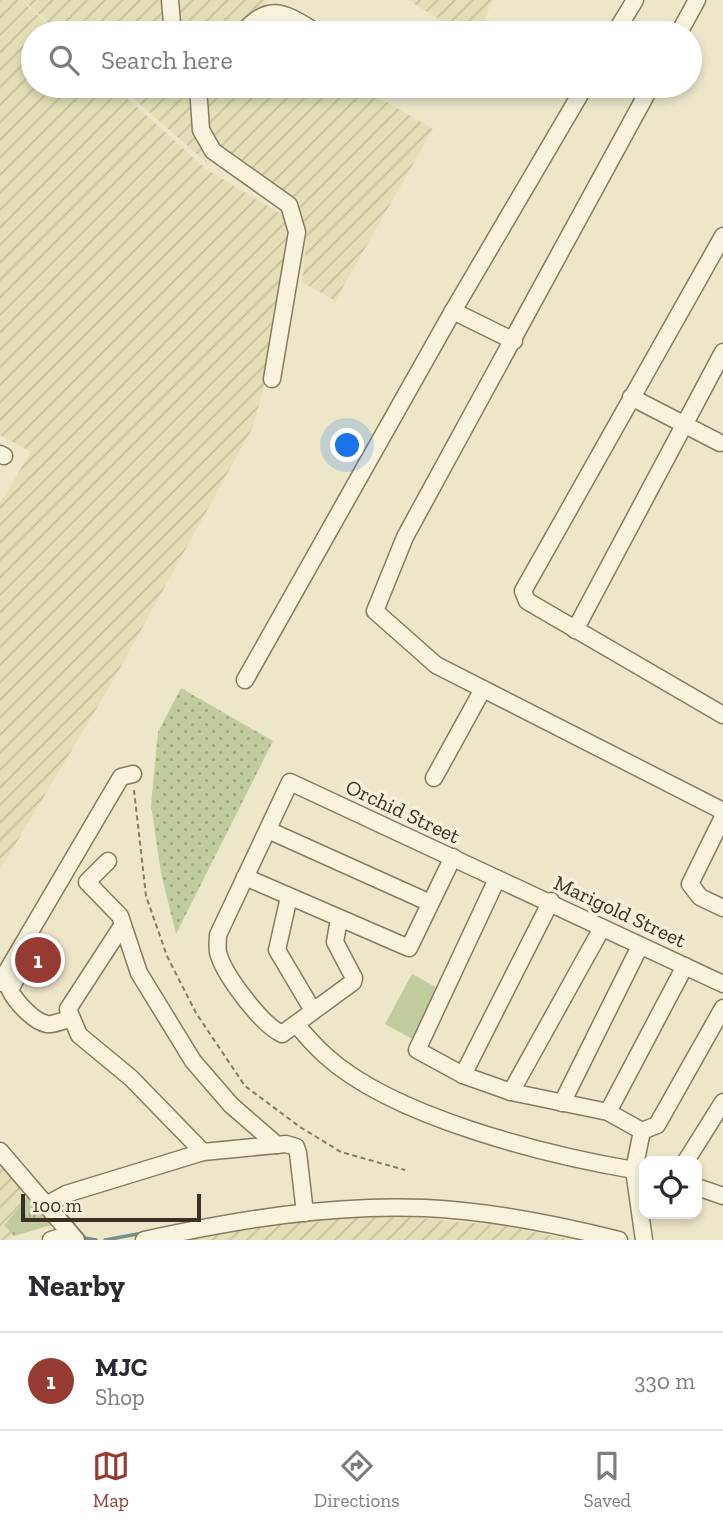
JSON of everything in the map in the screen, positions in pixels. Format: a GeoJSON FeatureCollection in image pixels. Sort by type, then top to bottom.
{"type":"FeatureCollection","features":[{"type":"Feature","properties":{"kind":"street"},"geometry":{"type":"LineString","coordinates":[[170,0],[172,21]]}},
{"type":"Feature","properties":{"kind":"street"},"geometry":{"type":"LineString","coordinates":[[622,21],[635,0]]}},
{"type":"Feature","properties":{"kind":"street"},"geometry":{"type":"LineString","coordinates":[[686,21],[697,0]]}},
{"type":"Feature","properties":{"kind":"street"},"geometry":{"type":"LineString","coordinates":[[252,21],[269,10],[281,11],[298,21]]}},
{"type":"Feature","properties":{"kind":"street"},"geometry":{"type":"LineString","coordinates":[[199,98],[201,130],[213,151],[289,205],[294,215],[297,232],[272,379]]}},
{"type":"Feature","properties":{"kind":"street"},"geometry":{"type":"LineString","coordinates":[[245,680],[453,311],[578,98]]}},
{"type":"Feature","properties":{"kind":"street"},"geometry":{"type":"LineString","coordinates":[[645,98],[405,537],[375,611],[436,665],[723,811]]}},
{"type":"Feature","properties":{"kind":"street"},"geometry":{"type":"LineString","coordinates":[[723,236],[523,591],[527,601],[723,715]]}},
{"type":"Feature","properties":{"kind":"street"},"geometry":{"type":"LineString","coordinates":[[453,311],[514,341]]}},
{"type":"Feature","properties":{"kind":"street"},"geometry":{"type":"LineString","coordinates":[[575,630],[723,352]]}},
{"type":"Feature","properties":{"kind":"street"},"geometry":{"type":"LineString","coordinates":[[631,397],[720,443]]}},
{"type":"Feature","properties":{"kind":"street"},"geometry":{"type":"LineString","coordinates":[[434,778],[483,689]]}},
{"type":"Feature","properties":{"kind":"street"},"geometry":{"type":"LineString","coordinates":[[0,983],[121,777],[134,775]]}},
{"type":"Feature","properties":{"kind":"street","name":"Orchid Street"},"geometry":{"type":"LineString","coordinates":[[268,830],[290,782],[497,879]]}},
{"type":"Feature","properties":{"kind":"street"},"geometry":{"type":"LineString","coordinates":[[723,817],[690,884],[700,897],[723,908]]}},
{"type":"Feature","properties":{"kind":"street"},"geometry":{"type":"LineString","coordinates":[[339,919],[335,942],[354,978],[353,982],[312,1009],[297,1026],[282,1034],[269,1028],[249,1005],[218,952],[218,935],[268,830],[428,902]]}},
{"type":"Feature","properties":{"kind":"street"},"geometry":{"type":"LineString","coordinates":[[246,877],[409,948],[428,902],[453,857]]}},
{"type":"Feature","properties":{"kind":"street"},"geometry":{"type":"LineString","coordinates":[[108,861],[87,882],[120,916],[139,973],[193,1061],[231,1105],[277,1146]]}},
{"type":"Feature","properties":{"kind":"street"},"geometry":{"type":"LineString","coordinates":[[497,879],[417,1051],[463,1075],[511,1092],[608,1112],[642,1131]]}},
{"type":"Feature","properties":{"kind":"street","name":"Marigold Street"},"geometry":{"type":"LineString","coordinates":[[497,879],[551,901],[602,928],[723,984]]}},
{"type":"Feature","properties":{"kind":"street"},"geometry":{"type":"LineString","coordinates":[[289,897],[277,950],[312,1009]]}},
{"type":"Feature","properties":{"kind":"street"},"geometry":{"type":"LineString","coordinates":[[463,1075],[551,901]]}},
{"type":"Feature","properties":{"kind":"street"},"geometry":{"type":"LineString","coordinates":[[122,926],[111,939],[68,1009],[70,1018],[79,1035],[131,1079],[203,1152]]}},
{"type":"Feature","properties":{"kind":"street"},"geometry":{"type":"LineString","coordinates":[[511,1092],[602,928]]}},
{"type":"Feature","properties":{"kind":"street"},"geometry":{"type":"LineString","coordinates":[[562,1103],[640,946]]}},
{"type":"Feature","properties":{"kind":"street"},"geometry":{"type":"LineString","coordinates":[[608,1112],[685,966]]}},
{"type":"Feature","properties":{"kind":"street"},"geometry":{"type":"LineString","coordinates":[[20,971],[10,990],[13,997],[39,1021],[47,1024],[70,1018]]}},
{"type":"Feature","properties":{"kind":"street"},"geometry":{"type":"LineString","coordinates":[[642,1131],[657,1125],[723,1008]]}},
{"type":"Feature","properties":{"kind":"street"},"geometry":{"type":"LineString","coordinates":[[297,1026],[327,1058],[369,1086],[429,1113],[560,1157],[634,1170]]}},
{"type":"Feature","properties":{"kind":"street"},"geometry":{"type":"LineString","coordinates":[[689,1156],[721,1109]]}},
{"type":"Feature","properties":{"kind":"street"},"geometry":{"type":"LineString","coordinates":[[642,1131],[634,1170],[643,1236]]}},
{"type":"Feature","properties":{"kind":"street"},"geometry":{"type":"LineString","coordinates":[[46,1205],[66,1194],[203,1152],[292,1144],[296,1147],[305,1213]]}},
{"type":"Feature","properties":{"kind":"street"},"geometry":{"type":"LineString","coordinates":[[0,1151],[73,1237]]}},
{"type":"Feature","properties":{"kind":"street"},"geometry":{"type":"LineString","coordinates":[[702,1189],[723,1196]]}},
{"type":"Feature","properties":{"kind":"street"},"geometry":{"type":"LineString","coordinates":[[144,1240],[240,1221],[305,1213],[374,1209],[448,1210],[619,1240]]}},
{"type":"Feature","properties":{"kind":"street"},"geometry":{"type":"LineString","coordinates":[[643,1236],[651,1219]]}},
{"type":"Feature","properties":{"kind":"street"},"geometry":{"type":"LineString","coordinates":[[51,1240],[73,1237]]}},
{"type":"Feature","properties":{"kind":"path"},"geometry":{"type":"LineString","coordinates":[[134,775],[146,896],[167,956],[195,1013],[245,1086],[300,1127],[341,1152],[405,1170]]}},
{"type":"Feature","properties":{"kind":"shaded area"},"geometry":{"type":"Polygon","coordinates":[[[0,0],[21,0],[44,21],[21,21],[21,98],[127,98],[206,169],[291,220],[269,345],[274,349],[253,427],[114,679],[0,870],[0,503],[31,452],[0,435],[0,0]]]}},
{"type":"Feature","properties":{"kind":"shaded area"},"geometry":{"type":"Polygon","coordinates":[[[23,0],[164,0],[167,21],[47,21],[23,0]]]}},
{"type":"Feature","properties":{"kind":"shaded area"},"geometry":{"type":"Polygon","coordinates":[[[179,0],[268,0],[260,21],[181,20],[179,0]]]}},
{"type":"Feature","properties":{"kind":"shaded area"},"geometry":{"type":"Polygon","coordinates":[[[408,0],[493,0],[483,21],[442,21],[408,0]]]}},
{"type":"Feature","properties":{"kind":"shaded area"},"geometry":{"type":"Polygon","coordinates":[[[133,98],[192,98],[195,129],[207,163],[133,98]]]}},
{"type":"Feature","properties":{"kind":"shaded area"},"geometry":{"type":"Polygon","coordinates":[[[209,98],[376,98],[433,129],[335,301],[302,282],[307,230],[302,215],[288,199],[215,151],[209,125],[209,98]]]}},
{"type":"Feature","properties":{"kind":"shaded area"},"geometry":{"type":"Polygon","coordinates":[[[0,1160],[30,1194],[4,1224],[14,1236],[6,1240],[0,1240],[0,1160]]]}},
{"type":"Feature","properties":{"kind":"shaded area"},"geometry":{"type":"Polygon","coordinates":[[[374,1214],[506,1226],[571,1240],[177,1240],[252,1225],[374,1214]]]}},
{"type":"Feature","properties":{"kind":"green space"},"geometry":{"type":"Polygon","coordinates":[[[181,688],[273,741],[176,934],[161,873],[151,805],[158,732],[181,688]]]}},
{"type":"Feature","properties":{"kind":"green space"},"geometry":{"type":"Polygon","coordinates":[[[412,974],[443,991],[416,1041],[385,1024],[412,974]]]}},
{"type":"Feature","properties":{"kind":"green space"},"geometry":{"type":"Polygon","coordinates":[[[30,1194],[55,1224],[14,1236],[4,1225],[30,1194]]]}},
{"type":"Feature","properties":{"kind":"waterway"},"geometry":{"type":"LineString","coordinates":[[66,1216],[85,1238],[96,1240]]}},
{"type":"Feature","properties":{"kind":"waterway"},"geometry":{"type":"LineString","coordinates":[[105,1240],[143,1233]]}},
{"type":"Feature","properties":{"kind":"place","name":"MJC"},"geometry":{"type":"Point","coordinates":[38,960]}}]}
